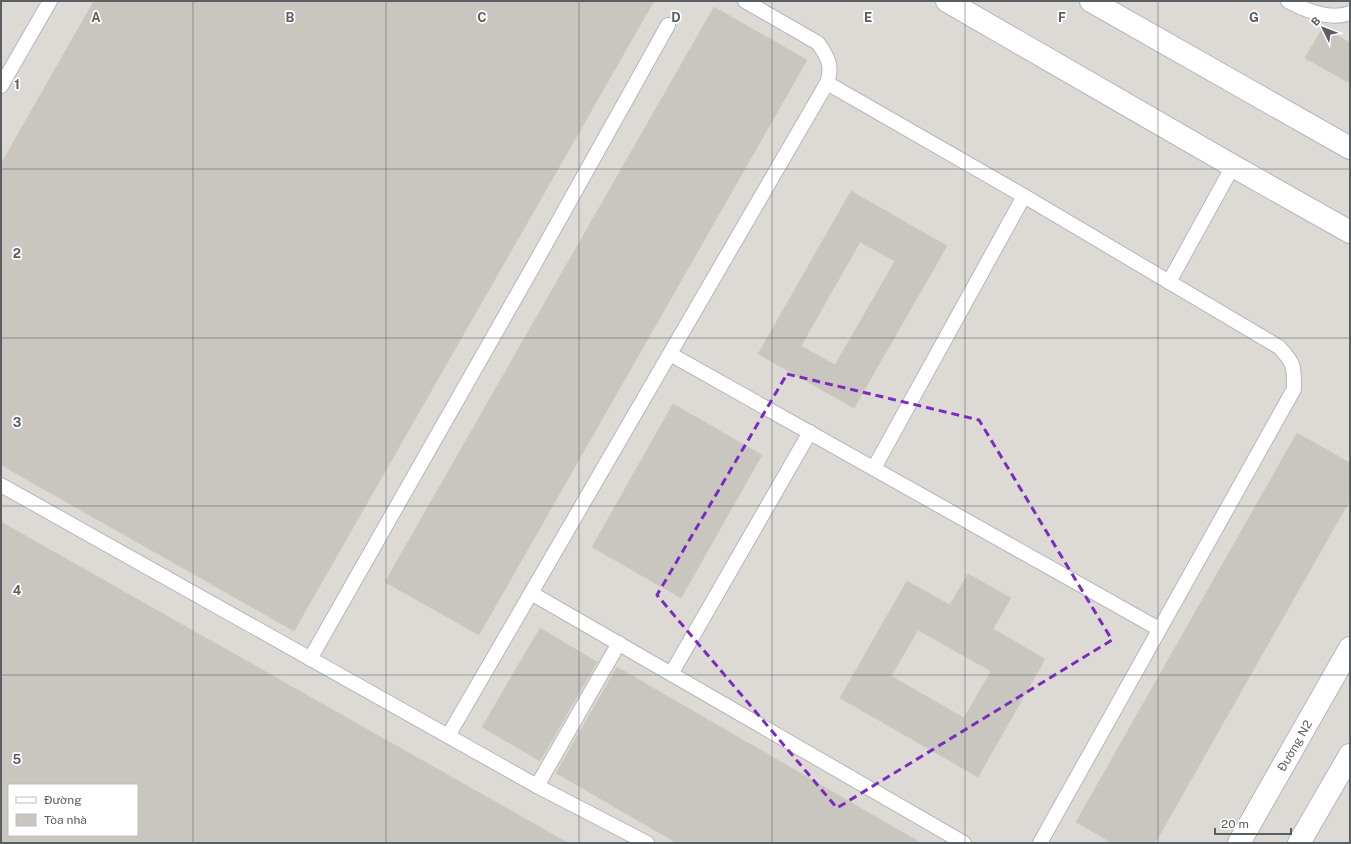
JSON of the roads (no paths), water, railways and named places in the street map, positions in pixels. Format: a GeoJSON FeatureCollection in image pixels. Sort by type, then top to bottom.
{"type":"FeatureCollection","features":[{"type":"Feature","properties":{"kind":"street"},"geometry":{"type":"LineString","coordinates":[[947,1],[1350,232]]}},
{"type":"Feature","properties":{"kind":"street"},"geometry":{"type":"LineString","coordinates":[[1091,1],[1350,148]]}},
{"type":"Feature","properties":{"kind":"street","name":"Đường N2"},"geometry":{"type":"LineString","coordinates":[[1239,843],[1350,648]]}},
{"type":"Feature","properties":{"kind":"street"},"geometry":{"type":"LineString","coordinates":[[1300,843],[1350,755]]}},
{"type":"Feature","properties":{"kind":"lane"},"geometry":{"type":"LineString","coordinates":[[1,86],[50,1]]}},
{"type":"Feature","properties":{"kind":"lane"},"geometry":{"type":"LineString","coordinates":[[448,736],[670,354],[830,74],[829,62],[825,53],[818,44],[745,1]]}},
{"type":"Feature","properties":{"kind":"lane"},"geometry":{"type":"LineString","coordinates":[[1288,1],[1302,8],[1327,16],[1345,15],[1350,13]]}},
{"type":"Feature","properties":{"kind":"lane"},"geometry":{"type":"LineString","coordinates":[[310,659],[534,265],[668,25]]}},
{"type":"Feature","properties":{"kind":"lane"},"geometry":{"type":"LineString","coordinates":[[826,83],[1024,196],[1279,347],[1289,358],[1294,368],[1294,389],[1040,843]]}},
{"type":"Feature","properties":{"kind":"lane"},"geometry":{"type":"LineString","coordinates":[[1169,282],[1233,166]]}},
{"type":"Feature","properties":{"kind":"lane"},"geometry":{"type":"LineString","coordinates":[[874,468],[1024,196]]}},
{"type":"Feature","properties":{"kind":"lane"},"geometry":{"type":"LineString","coordinates":[[670,354],[1160,629]]}},
{"type":"Feature","properties":{"kind":"lane"},"geometry":{"type":"LineString","coordinates":[[671,674],[810,432]]}},
{"type":"Feature","properties":{"kind":"lane"},"geometry":{"type":"LineString","coordinates":[[1,485],[537,786],[647,843]]}},
{"type":"Feature","properties":{"kind":"lane"},"geometry":{"type":"LineString","coordinates":[[531,593],[964,843]]}},
{"type":"Feature","properties":{"kind":"lane"},"geometry":{"type":"LineString","coordinates":[[537,786],[619,643]]}}]}
